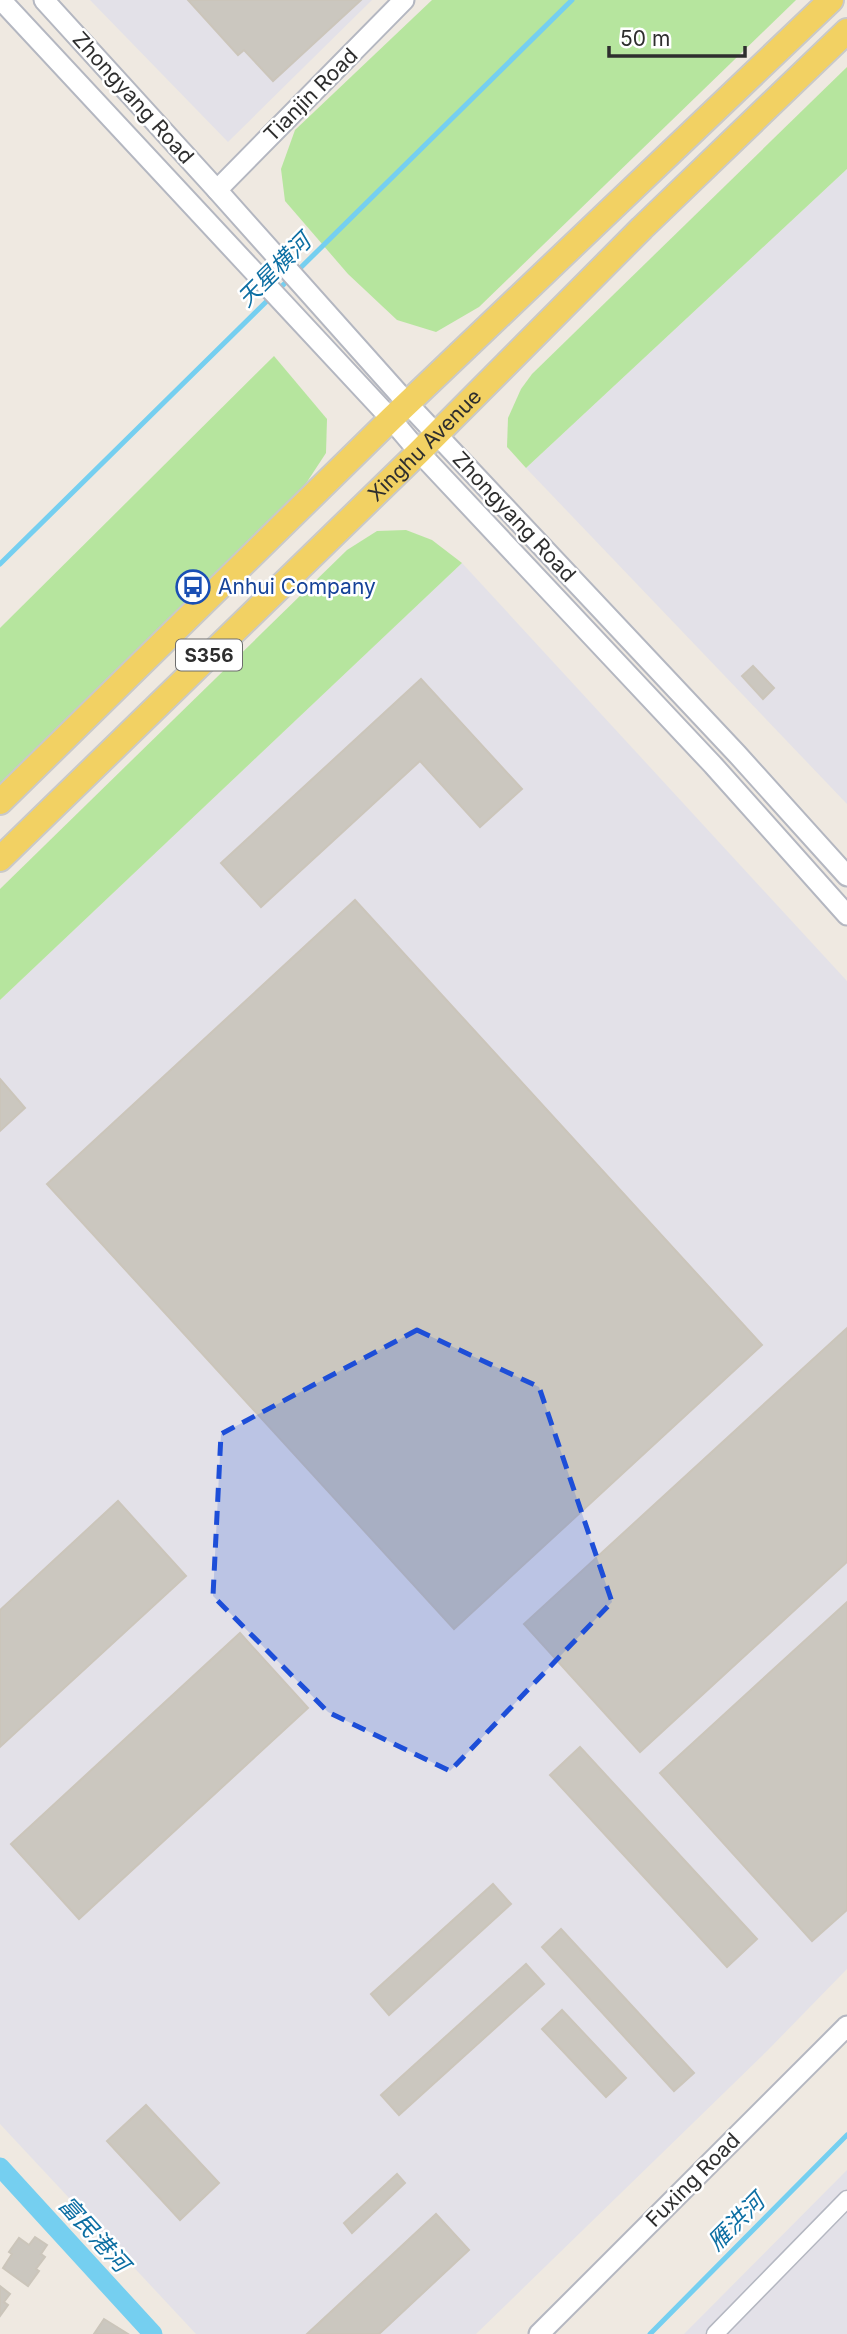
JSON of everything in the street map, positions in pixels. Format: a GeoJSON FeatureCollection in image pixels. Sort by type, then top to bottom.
{"type":"FeatureCollection","features":[{"type":"Feature","properties":{"kind":"main road","name":"Xinghu Avenue"},"geometry":{"type":"LineString","coordinates":[[0,802],[399,411],[831,0]]}},
{"type":"Feature","properties":{"kind":"main road","name":"Xinghu Avenue"},"geometry":{"type":"LineString","coordinates":[[0,859],[428,443],[642,228],[847,31]]}},
{"type":"Feature","properties":{"kind":"street","name":"Zhongyang Road"},"geometry":{"type":"LineString","coordinates":[[1,0],[306,329],[399,411]]}},
{"type":"Feature","properties":{"kind":"street","name":"Zhongyang Road"},"geometry":{"type":"LineString","coordinates":[[44,0],[325,310],[399,411],[428,443],[727,744],[847,876]]}},
{"type":"Feature","properties":{"kind":"street","name":"Tianjin Road"},"geometry":{"type":"LineString","coordinates":[[217,190],[404,0]]}},
{"type":"Feature","properties":{"kind":"street"},"geometry":{"type":"LineString","coordinates":[[428,443],[847,915]]}},
{"type":"Feature","properties":{"kind":"street","name":"Fuxing Road"},"geometry":{"type":"LineString","coordinates":[[539,2334],[847,2026]]}},
{"type":"Feature","properties":{"kind":"street"},"geometry":{"type":"LineString","coordinates":[[715,2334],[847,2199]]}},
{"type":"Feature","properties":{"kind":"highlighted area"},"geometry":{"type":"Polygon","coordinates":[[[417,1330],[539,1387],[612,1602],[450,1771],[328,1712],[213,1596],[221,1434],[417,1330]]]}},
{"type":"Feature","properties":{"kind":"shaded area"},"geometry":{"type":"Polygon","coordinates":[[[90,0],[372,0],[228,142],[90,0]]]}},
{"type":"Feature","properties":{"kind":"shaded area"},"geometry":{"type":"Polygon","coordinates":[[[847,169],[847,804],[526,468],[847,169]]]}},
{"type":"Feature","properties":{"kind":"shaded area"},"geometry":{"type":"Polygon","coordinates":[[[462,563],[847,981],[847,1969],[768,2050],[476,2334],[196,2334],[0,2124],[0,1000],[462,563]]]}},
{"type":"Feature","properties":{"kind":"shaded area"},"geometry":{"type":"Polygon","coordinates":[[[847,2170],[847,2334],[684,2334],[847,2170]]]}},
{"type":"Feature","properties":{"kind":"green space"},"geometry":{"type":"Polygon","coordinates":[[[432,0],[796,0],[479,307],[436,332],[397,320],[348,274],[285,201],[281,169],[295,130],[432,0]]]}},
{"type":"Feature","properties":{"kind":"green space"},"geometry":{"type":"Polygon","coordinates":[[[847,67],[847,169],[526,468],[507,447],[508,418],[521,389],[532,374],[847,67]]]}},
{"type":"Feature","properties":{"kind":"green space"},"geometry":{"type":"Polygon","coordinates":[[[274,356],[327,419],[326,453],[303,488],[0,784],[0,628],[274,356]]]}},
{"type":"Feature","properties":{"kind":"green space"},"geometry":{"type":"Polygon","coordinates":[[[406,530],[432,540],[462,563],[0,1000],[0,889],[347,550],[377,531],[406,530]]]}},
{"type":"Feature","properties":{"kind":"building"},"geometry":{"type":"Polygon","coordinates":[[[188,0],[361,0],[273,81],[244,50],[238,55],[188,0]]]}},
{"type":"Feature","properties":{"kind":"building"},"geometry":{"type":"Polygon","coordinates":[[[753,666],[774,688],[763,699],[742,676],[753,666]]]}},
{"type":"Feature","properties":{"kind":"building"},"geometry":{"type":"Polygon","coordinates":[[[421,679],[522,789],[480,827],[420,761],[261,907],[221,863],[421,679]]]}},
{"type":"Feature","properties":{"kind":"building"},"geometry":{"type":"Polygon","coordinates":[[[355,900],[762,1345],[454,1629],[47,1184],[355,900]]]}},
{"type":"Feature","properties":{"kind":"building"},"geometry":{"type":"Polygon","coordinates":[[[0,1079],[25,1108],[0,1131],[0,1079]]]}},
{"type":"Feature","properties":{"kind":"building"},"geometry":{"type":"Polygon","coordinates":[[[847,1328],[847,1562],[640,1752],[524,1624],[847,1328]]]}},
{"type":"Feature","properties":{"kind":"building"},"geometry":{"type":"Polygon","coordinates":[[[118,1501],[186,1576],[0,1747],[0,1610],[118,1501]]]}},
{"type":"Feature","properties":{"kind":"building"},"geometry":{"type":"Polygon","coordinates":[[[847,1602],[847,1910],[812,1941],[660,1773],[847,1602]]]}},
{"type":"Feature","properties":{"kind":"building"},"geometry":{"type":"Polygon","coordinates":[[[240,1633],[308,1708],[79,1919],[11,1844],[240,1633]]]}},
{"type":"Feature","properties":{"kind":"building"},"geometry":{"type":"Polygon","coordinates":[[[580,1747],[757,1939],[727,1967],[550,1775],[580,1747]]]}},
{"type":"Feature","properties":{"kind":"building"},"geometry":{"type":"Polygon","coordinates":[[[493,1884],[511,1904],[389,2015],[371,1994],[493,1884]]]}},
{"type":"Feature","properties":{"kind":"building"},"geometry":{"type":"Polygon","coordinates":[[[561,1929],[694,2073],[674,2091],[542,1947],[561,1929]]]}},
{"type":"Feature","properties":{"kind":"building"},"geometry":{"type":"Polygon","coordinates":[[[526,1964],[544,1984],[399,2115],[381,2095],[526,1964]]]}},
{"type":"Feature","properties":{"kind":"building"},"geometry":{"type":"Polygon","coordinates":[[[562,2010],[626,2078],[606,2097],[542,2029],[562,2010]]]}},
{"type":"Feature","properties":{"kind":"building"},"geometry":{"type":"Polygon","coordinates":[[[146,2105],[219,2183],[180,2220],[107,2141],[146,2105]]]}},
{"type":"Feature","properties":{"kind":"building"},"geometry":{"type":"Polygon","coordinates":[[[397,2174],[405,2183],[352,2233],[344,2223],[397,2174]]]}},
{"type":"Feature","properties":{"kind":"building"},"geometry":{"type":"Polygon","coordinates":[[[436,2214],[469,2250],[379,2334],[307,2334],[436,2214]]]}},
{"type":"Feature","properties":{"kind":"building"},"geometry":{"type":"Polygon","coordinates":[[[35,2237],[47,2245],[41,2254],[45,2257],[36,2269],[39,2271],[28,2286],[3,2268],[12,2254],[9,2252],[19,2238],[29,2245],[35,2237]]]}},
{"type":"Feature","properties":{"kind":"building"},"geometry":{"type":"Polygon","coordinates":[[[0,2286],[10,2294],[4,2302],[8,2305],[0,2316],[0,2286]]]}},
{"type":"Feature","properties":{"kind":"building"},"geometry":{"type":"Polygon","coordinates":[[[104,2319],[128,2334],[94,2334],[104,2319]]]}},
{"type":"Feature","properties":{"kind":"waterway","name":"天星横河"},"geometry":{"type":"LineString","coordinates":[[278,290],[572,0]]}},
{"type":"Feature","properties":{"kind":"waterway","name":"天星横河"},"geometry":{"type":"LineString","coordinates":[[0,564],[271,297]]}},
{"type":"Feature","properties":{"kind":"waterway","name":"雁洪河"},"geometry":{"type":"LineString","coordinates":[[650,2334],[847,2135]]}},
{"type":"Feature","properties":{"kind":"waterway","name":"富民港河"},"geometry":{"type":"LineString","coordinates":[[0,2167],[153,2334]]}},
{"type":"Feature","properties":{"kind":"place","name":"Anhui Company"},"geometry":{"type":"Point","coordinates":[193,587]}}]}
